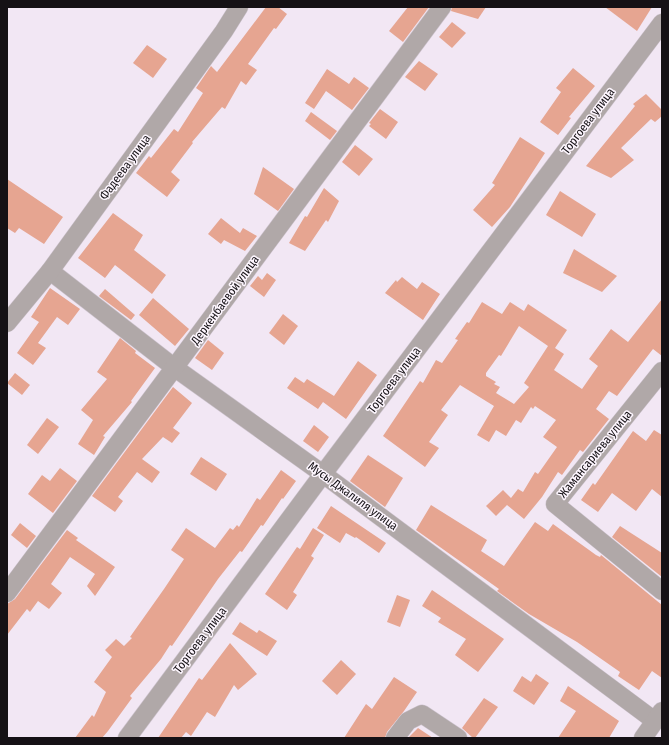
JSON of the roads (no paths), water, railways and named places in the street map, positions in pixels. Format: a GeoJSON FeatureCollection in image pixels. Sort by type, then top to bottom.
{"type":"FeatureCollection","features":[{"type":"Feature","properties":{"kind":"street","name":"Фадеева улица"},"geometry":{"type":"LineString","coordinates":[[7,323],[50,271],[219,37],[239,7]]}},
{"type":"Feature","properties":{"kind":"street","name":"Деркенбаевой улица"},"geometry":{"type":"LineString","coordinates":[[7,593],[442,7]]}},
{"type":"Feature","properties":{"kind":"street","name":"Торгоева улица"},"geometry":{"type":"LineString","coordinates":[[127,738],[323,474],[662,24]]}},
{"type":"Feature","properties":{"kind":"street","name":"Мусы Джалиля улица"},"geometry":{"type":"LineString","coordinates":[[50,271],[175,368],[658,716]]}},
{"type":"Feature","properties":{"kind":"street","name":"Жамансариева улица"},"geometry":{"type":"LineString","coordinates":[[662,371],[555,504],[662,591]]}},
{"type":"Feature","properties":{"kind":"street"},"geometry":{"type":"LineString","coordinates":[[395,738],[408,720],[422,714],[458,738]]}},
{"type":"Feature","properties":{"kind":"street"},"geometry":{"type":"LineString","coordinates":[[642,738],[658,716]]}}]}
